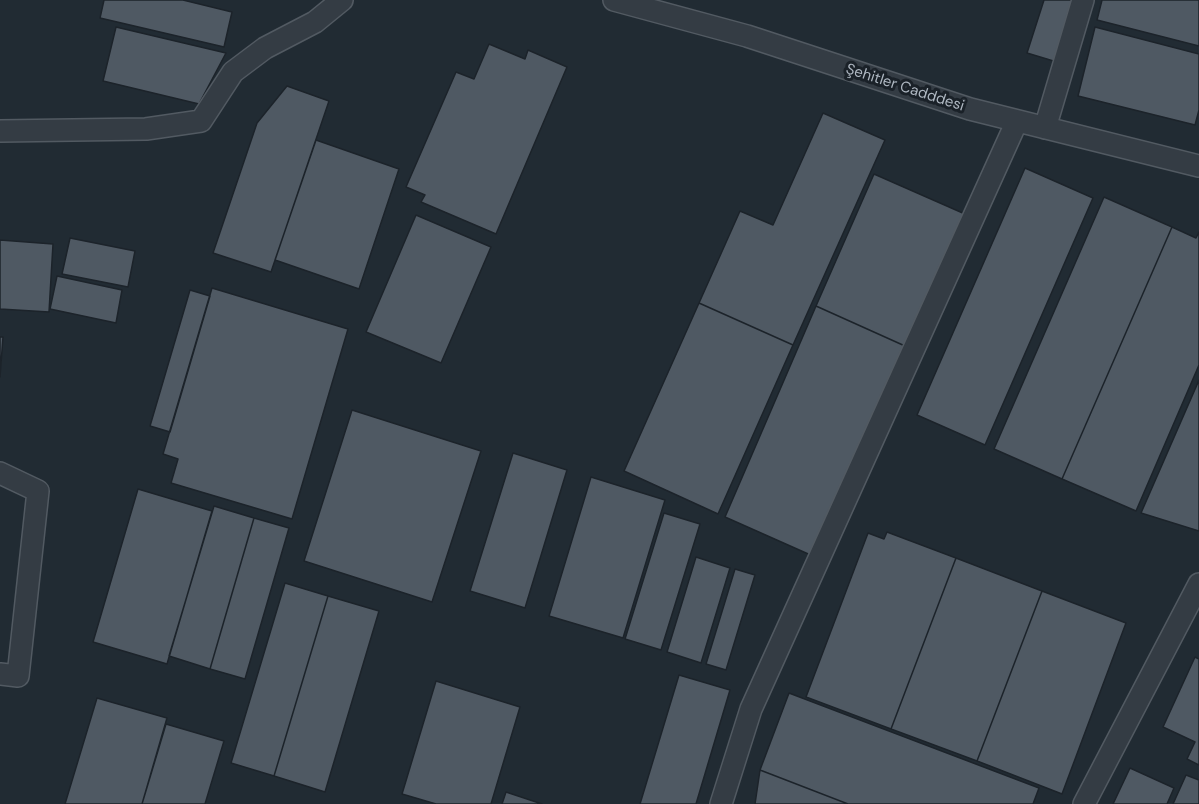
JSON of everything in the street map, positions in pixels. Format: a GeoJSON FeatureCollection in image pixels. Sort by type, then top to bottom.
{"type":"FeatureCollection","features":[{"type":"Feature","properties":{"kind":"street"},"geometry":{"type":"LineString","coordinates":[[0,131],[146,129],[201,121],[233,72],[265,48],[315,22],[342,0]]}},
{"type":"Feature","properties":{"kind":"street","name":"Şehitler Cadddesi"},"geometry":{"type":"LineString","coordinates":[[615,0],[747,36],[970,108],[1199,166]]}},
{"type":"Feature","properties":{"kind":"street"},"geometry":{"type":"LineString","coordinates":[[1045,128],[1083,0]]}},
{"type":"Feature","properties":{"kind":"street"},"geometry":{"type":"LineString","coordinates":[[721,804],[751,709],[1017,121]]}},
{"type":"Feature","properties":{"kind":"street"},"geometry":{"type":"LineString","coordinates":[[0,473],[38,491],[18,676],[0,674]]}},
{"type":"Feature","properties":{"kind":"street"},"geometry":{"type":"LineString","coordinates":[[1084,804],[1199,584]]}},
{"type":"Feature","properties":{"kind":"building"},"geometry":{"type":"Polygon","coordinates":[[[104,0],[183,0],[232,12],[224,47],[100,18],[104,0]]]}},
{"type":"Feature","properties":{"kind":"building"},"geometry":{"type":"Polygon","coordinates":[[[1044,0],[1080,0],[1060,63],[1027,53],[1044,0]]]}},
{"type":"Feature","properties":{"kind":"building"},"geometry":{"type":"Polygon","coordinates":[[[1102,0],[1199,0],[1199,46],[1097,20],[1102,0]]]}},
{"type":"Feature","properties":{"kind":"building"},"geometry":{"type":"Polygon","coordinates":[[[116,27],[226,53],[199,104],[103,81],[116,27]]]}},
{"type":"Feature","properties":{"kind":"building"},"geometry":{"type":"Polygon","coordinates":[[[1095,27],[1199,54],[1199,110],[1195,125],[1078,96],[1095,27]]]}},
{"type":"Feature","properties":{"kind":"building"},"geometry":{"type":"Polygon","coordinates":[[[489,44],[525,59],[528,50],[567,67],[496,234],[421,202],[425,195],[406,187],[456,72],[474,79],[489,44]]]}},
{"type":"Feature","properties":{"kind":"building"},"geometry":{"type":"Polygon","coordinates":[[[287,86],[329,101],[271,272],[213,253],[257,123],[287,86]]]}},
{"type":"Feature","properties":{"kind":"building"},"geometry":{"type":"Polygon","coordinates":[[[823,113],[885,140],[793,345],[699,303],[740,211],[773,225],[823,113]]]}},
{"type":"Feature","properties":{"kind":"building"},"geometry":{"type":"Polygon","coordinates":[[[316,140],[399,169],[359,289],[275,260],[316,140]]]}},
{"type":"Feature","properties":{"kind":"building"},"geometry":{"type":"Polygon","coordinates":[[[1025,168],[1093,198],[985,445],[917,415],[1025,168]]]}},
{"type":"Feature","properties":{"kind":"building"},"geometry":{"type":"Polygon","coordinates":[[[874,174],[965,214],[905,346],[816,306],[874,174]]]}},
{"type":"Feature","properties":{"kind":"building"},"geometry":{"type":"Polygon","coordinates":[[[1104,197],[1172,227],[1062,479],[994,449],[1104,197]]]}},
{"type":"Feature","properties":{"kind":"building"},"geometry":{"type":"Polygon","coordinates":[[[416,215],[491,247],[441,363],[366,332],[416,215]]]}},
{"type":"Feature","properties":{"kind":"building"},"geometry":{"type":"Polygon","coordinates":[[[1172,227],[1196,238],[1199,232],[1199,365],[1136,511],[1062,479],[1172,227]]]}},
{"type":"Feature","properties":{"kind":"building"},"geometry":{"type":"Polygon","coordinates":[[[70,238],[135,251],[128,287],[62,274],[70,238]]]}},
{"type":"Feature","properties":{"kind":"building"},"geometry":{"type":"Polygon","coordinates":[[[0,240],[53,244],[49,312],[0,309],[0,240]]]}},
{"type":"Feature","properties":{"kind":"building"},"geometry":{"type":"Polygon","coordinates":[[[57,276],[122,290],[116,323],[50,309],[57,276]]]}},
{"type":"Feature","properties":{"kind":"building"},"geometry":{"type":"Polygon","coordinates":[[[212,288],[348,329],[292,519],[171,483],[178,459],[163,454],[212,288]]]}},
{"type":"Feature","properties":{"kind":"building"},"geometry":{"type":"Polygon","coordinates":[[[190,290],[210,296],[170,432],[150,426],[190,290]]]}},
{"type":"Feature","properties":{"kind":"building"},"geometry":{"type":"Polygon","coordinates":[[[699,303],[793,345],[718,514],[624,471],[699,303]]]}},
{"type":"Feature","properties":{"kind":"building"},"geometry":{"type":"Polygon","coordinates":[[[816,306],[905,346],[815,557],[725,517],[816,306]]]}},
{"type":"Feature","properties":{"kind":"building"},"geometry":{"type":"Polygon","coordinates":[[[0,337],[3,337],[0,377],[0,337]]]}},
{"type":"Feature","properties":{"kind":"building"},"geometry":{"type":"Polygon","coordinates":[[[1199,380],[1199,531],[1141,513],[1199,380]]]}},
{"type":"Feature","properties":{"kind":"building"},"geometry":{"type":"Polygon","coordinates":[[[352,410],[481,451],[432,602],[304,561],[352,410]]]}},
{"type":"Feature","properties":{"kind":"building"},"geometry":{"type":"Polygon","coordinates":[[[513,453],[567,470],[525,608],[470,591],[513,453]]]}},
{"type":"Feature","properties":{"kind":"building"},"geometry":{"type":"Polygon","coordinates":[[[591,477],[665,500],[623,638],[549,616],[591,477]]]}},
{"type":"Feature","properties":{"kind":"building"},"geometry":{"type":"Polygon","coordinates":[[[138,489],[212,511],[167,664],[93,642],[138,489]]]}},
{"type":"Feature","properties":{"kind":"building"},"geometry":{"type":"Polygon","coordinates":[[[214,506],[254,518],[210,669],[169,656],[214,506]]]}},
{"type":"Feature","properties":{"kind":"building"},"geometry":{"type":"Polygon","coordinates":[[[664,513],[700,524],[661,650],[625,639],[664,513]]]}},
{"type":"Feature","properties":{"kind":"building"},"geometry":{"type":"Polygon","coordinates":[[[254,518],[289,528],[245,679],[210,669],[254,518]]]}},
{"type":"Feature","properties":{"kind":"building"},"geometry":{"type":"Polygon","coordinates":[[[887,532],[956,558],[891,729],[806,697],[868,533],[884,539],[887,532]]]}},
{"type":"Feature","properties":{"kind":"building"},"geometry":{"type":"Polygon","coordinates":[[[696,557],[730,568],[701,663],[667,652],[696,557]]]}},
{"type":"Feature","properties":{"kind":"building"},"geometry":{"type":"Polygon","coordinates":[[[956,558],[1042,591],[977,761],[891,729],[956,558]]]}},
{"type":"Feature","properties":{"kind":"building"},"geometry":{"type":"Polygon","coordinates":[[[735,569],[755,575],[726,670],[706,664],[735,569]]]}},
{"type":"Feature","properties":{"kind":"building"},"geometry":{"type":"Polygon","coordinates":[[[285,583],[328,596],[274,776],[231,763],[285,583]]]}},
{"type":"Feature","properties":{"kind":"building"},"geometry":{"type":"Polygon","coordinates":[[[1042,591],[1126,623],[1062,794],[977,761],[1042,591]]]}},
{"type":"Feature","properties":{"kind":"building"},"geometry":{"type":"Polygon","coordinates":[[[328,596],[379,611],[325,792],[274,776],[328,596]]]}},
{"type":"Feature","properties":{"kind":"building"},"geometry":{"type":"Polygon","coordinates":[[[1195,657],[1199,659],[1199,765],[1187,759],[1195,742],[1163,727],[1195,657]]]}},
{"type":"Feature","properties":{"kind":"building"},"geometry":{"type":"Polygon","coordinates":[[[679,675],[730,690],[696,804],[640,804],[679,675]]]}},
{"type":"Feature","properties":{"kind":"building"},"geometry":{"type":"Polygon","coordinates":[[[436,681],[520,707],[491,804],[436,804],[402,794],[436,681]]]}},
{"type":"Feature","properties":{"kind":"building"},"geometry":{"type":"Polygon","coordinates":[[[789,693],[1039,788],[1033,804],[848,804],[760,770],[789,693]]]}},
{"type":"Feature","properties":{"kind":"building"},"geometry":{"type":"Polygon","coordinates":[[[97,698],[167,718],[142,804],[65,804],[97,698]]]}},
{"type":"Feature","properties":{"kind":"building"},"geometry":{"type":"Polygon","coordinates":[[[166,724],[224,741],[205,804],[142,804],[166,724]]]}},
{"type":"Feature","properties":{"kind":"building"},"geometry":{"type":"Polygon","coordinates":[[[1130,768],[1174,788],[1167,804],[1113,804],[1130,768]]]}},
{"type":"Feature","properties":{"kind":"building"},"geometry":{"type":"Polygon","coordinates":[[[760,770],[848,804],[755,804],[760,770]]]}},
{"type":"Feature","properties":{"kind":"building"},"geometry":{"type":"Polygon","coordinates":[[[1186,775],[1199,780],[1199,804],[1173,804],[1186,775]]]}},
{"type":"Feature","properties":{"kind":"building"},"geometry":{"type":"Polygon","coordinates":[[[506,792],[542,804],[502,804],[506,792]]]}}]}
